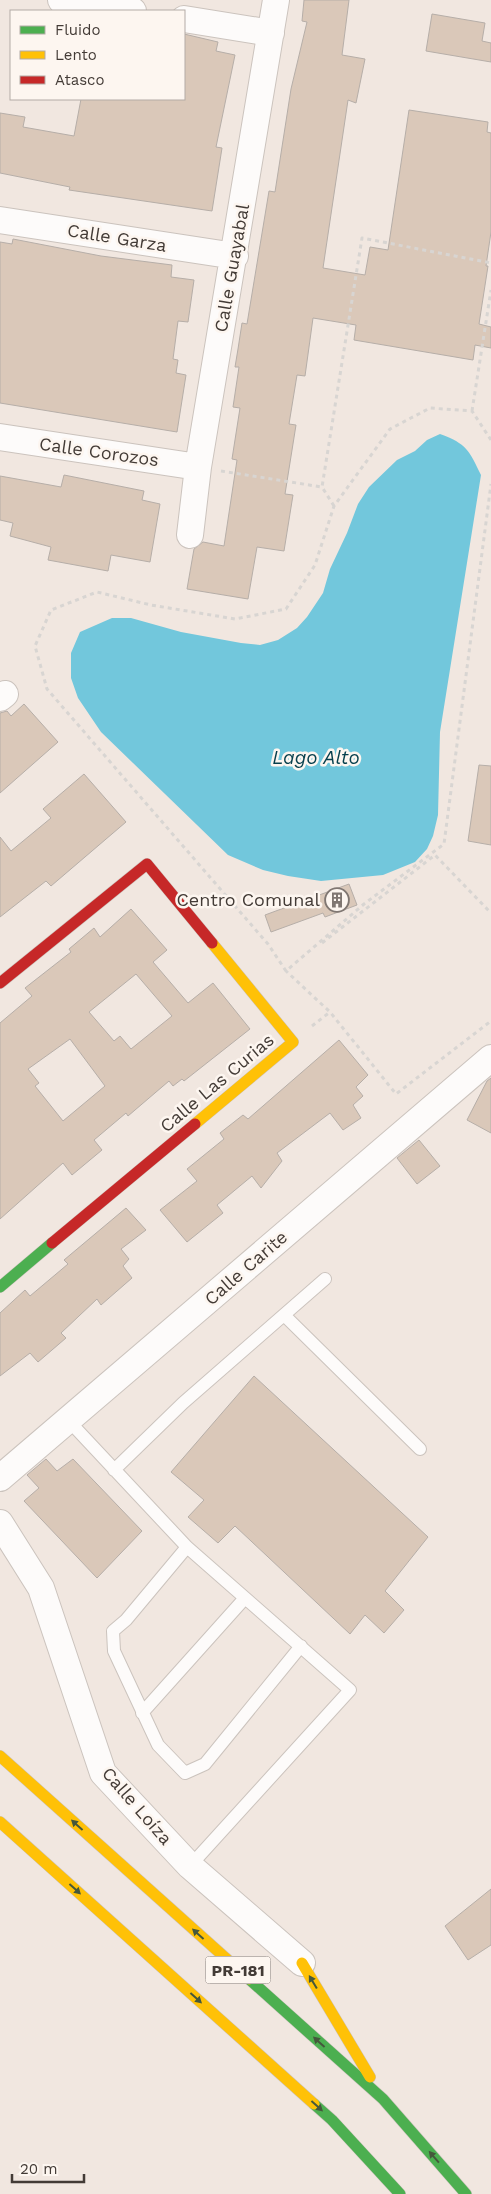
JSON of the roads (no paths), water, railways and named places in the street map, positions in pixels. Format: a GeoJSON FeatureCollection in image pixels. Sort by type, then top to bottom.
{"type":"FeatureCollection","features":[{"type":"Feature","properties":{"kind":"main road","name":"Calle Las Curias"},"geometry":{"type":"LineString","coordinates":[[0,983],[147,864],[293,1042],[0,1288]]}},
{"type":"Feature","properties":{"kind":"main road","name":"PR-181"},"geometry":{"type":"LineString","coordinates":[[0,1756],[383,2099],[466,2194]]}},
{"type":"Feature","properties":{"kind":"main road","name":"PR-181"},"geometry":{"type":"LineString","coordinates":[[0,1822],[332,2120],[400,2194]]}},
{"type":"Feature","properties":{"kind":"main road"},"geometry":{"type":"LineString","coordinates":[[302,1963],[383,2099]]}},
{"type":"Feature","properties":{"kind":"street"},"geometry":{"type":"LineString","coordinates":[[61,0],[126,10]]}},
{"type":"Feature","properties":{"kind":"street","name":"Calle Guayabal"},"geometry":{"type":"LineString","coordinates":[[190,535],[198,467],[276,0]]}},
{"type":"Feature","properties":{"kind":"street"},"geometry":{"type":"LineString","coordinates":[[185,19],[272,33]]}},
{"type":"Feature","properties":{"kind":"street","name":"Calle Garza"},"geometry":{"type":"LineString","coordinates":[[0,220],[234,256]]}},
{"type":"Feature","properties":{"kind":"street","name":"Calle Corozos"},"geometry":{"type":"LineString","coordinates":[[0,437],[198,467]]}},
{"type":"Feature","properties":{"kind":"street","name":"Calle Carite"},"geometry":{"type":"LineString","coordinates":[[0,1478],[491,1058]]}},
{"type":"Feature","properties":{"kind":"street","name":"Calle Loíza"},"geometry":{"type":"LineString","coordinates":[[0,1523],[41,1588],[103,1773],[190,1866],[302,1963]]}},
{"type":"Feature","properties":{"kind":"lane"},"geometry":{"type":"LineString","coordinates":[[114,1470],[183,1403],[325,1279]]}},
{"type":"Feature","properties":{"kind":"lane"},"geometry":{"type":"LineString","coordinates":[[284,1315],[420,1449]]}},
{"type":"Feature","properties":{"kind":"lane"},"geometry":{"type":"LineString","coordinates":[[68,1420],[187,1547],[350,1690],[190,1866]]}},
{"type":"Feature","properties":{"kind":"lane"},"geometry":{"type":"LineString","coordinates":[[187,1547],[126,1620],[113,1631],[114,1651],[142,1713],[158,1745],[184,1773],[205,1764],[301,1646]]}},
{"type":"Feature","properties":{"kind":"lane"},"geometry":{"type":"LineString","coordinates":[[142,1713],[244,1598]]}},
{"type":"Feature","properties":{"kind":"water","name":"Lago Alto"},"geometry":{"type":"Polygon","coordinates":[[[440,434],[456,441],[466,449],[481,475],[440,732],[438,815],[433,836],[427,849],[415,862],[383,875],[321,881],[263,870],[228,855],[101,732],[78,698],[71,678],[71,653],[80,632],[112,618],[131,618],[181,632],[241,643],[260,645],[278,640],[297,628],[323,593],[330,569],[358,504],[369,487],[397,460],[415,451],[427,440],[440,434]]]}},
{"type":"Feature","properties":{"kind":"place","name":"Centro Comunal"},"geometry":{"type":"Point","coordinates":[337,900]}}]}
